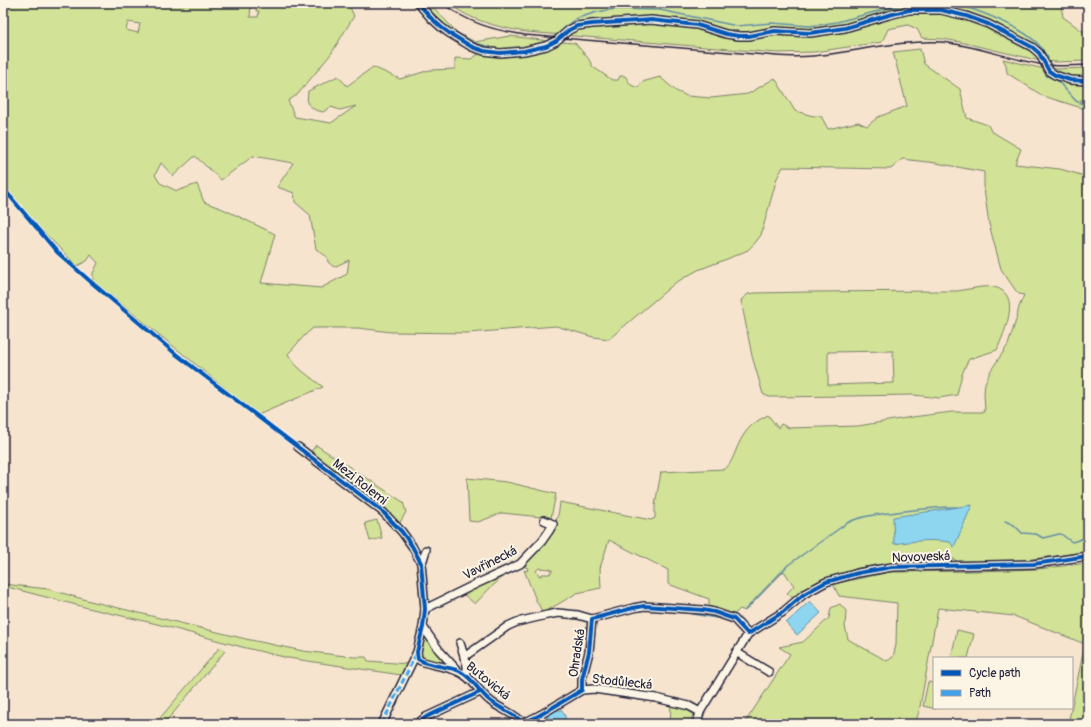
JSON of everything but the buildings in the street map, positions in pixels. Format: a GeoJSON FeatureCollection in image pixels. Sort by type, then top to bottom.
{"type":"FeatureCollection","features":[{"type":"Feature","properties":{"kind":"street"},"geometry":{"type":"LineString","coordinates":[[418,3],[431,18],[449,33],[472,47],[484,51],[500,53],[524,51],[546,46],[556,41],[569,30],[578,26],[592,24],[651,20],[697,26],[726,34],[744,36],[775,32],[810,33],[846,28],[909,10],[941,10],[966,16],[988,24],[1032,47],[1039,53],[1049,71],[1055,75],[1070,80],[1088,81]]}},
{"type":"Feature","properties":{"kind":"street","name":"Mezi Rolemi"},"geometry":{"type":"LineString","coordinates":[[298,447],[383,512],[402,532],[421,563],[425,609],[423,627],[417,652],[382,724]]}},
{"type":"Feature","properties":{"kind":"street","name":"Vavřinecká"},"geometry":{"type":"LineString","coordinates":[[425,609],[520,564],[542,541],[553,524],[544,520]]}},
{"type":"Feature","properties":{"kind":"street"},"geometry":{"type":"LineString","coordinates":[[421,563],[426,550]]}},
{"type":"Feature","properties":{"kind":"street","name":"Novoveská"},"geometry":{"type":"LineString","coordinates":[[696,724],[700,712],[748,634],[783,612],[804,594],[826,582],[858,573],[892,567],[1034,564],[1088,556]]}},
{"type":"Feature","properties":{"kind":"street"},"geometry":{"type":"LineString","coordinates":[[464,657],[502,629],[517,622],[547,614],[558,613],[578,615],[592,619],[644,606],[714,612],[734,619],[748,634]]}},
{"type":"Feature","properties":{"kind":"street","name":"Ohradská"},"geometry":{"type":"LineString","coordinates":[[582,690],[582,679],[589,652],[592,619]]}},
{"type":"Feature","properties":{"kind":"street"},"geometry":{"type":"LineString","coordinates":[[423,627],[439,650],[458,671]]}},
{"type":"Feature","properties":{"kind":"street"},"geometry":{"type":"LineString","coordinates":[[460,643],[467,665],[467,676]]}},
{"type":"Feature","properties":{"kind":"street","name":"Butovická"},"geometry":{"type":"LineString","coordinates":[[417,652],[418,659],[421,661],[458,671],[467,676],[480,692],[498,707],[524,723]]}},
{"type":"Feature","properties":{"kind":"street"},"geometry":{"type":"LineString","coordinates":[[736,652],[769,672]]}},
{"type":"Feature","properties":{"kind":"street","name":"Stodůlecká"},"geometry":{"type":"LineString","coordinates":[[524,723],[582,690],[594,689],[656,698],[689,706],[700,712]]}},
{"type":"Feature","properties":{"kind":"street"},"geometry":{"type":"LineString","coordinates":[[417,724],[426,717],[480,692]]}},
{"type":"Feature","properties":{"kind":"street"},"geometry":{"type":"LineString","coordinates":[[540,715],[540,724]]}},
{"type":"Feature","properties":{"kind":"green space"},"geometry":{"type":"Polygon","coordinates":[[[3,3],[144,3],[164,5],[174,3],[348,3],[354,16],[331,54],[298,94],[288,101],[295,117],[331,123],[356,106],[340,110],[331,107],[323,112],[315,110],[307,103],[308,91],[338,76],[347,86],[373,67],[400,79],[430,70],[455,69],[455,58],[471,59],[482,52],[523,54],[557,46],[561,42],[575,43],[588,58],[593,67],[612,80],[618,80],[620,76],[625,76],[631,85],[638,88],[642,82],[660,77],[676,91],[687,96],[711,98],[748,94],[775,78],[795,111],[821,116],[828,129],[858,122],[867,126],[878,117],[907,106],[893,52],[920,49],[924,64],[960,89],[967,118],[988,125],[991,131],[1021,149],[1015,164],[1060,169],[1088,177],[1088,551],[1013,561],[960,563],[950,557],[858,568],[825,580],[794,599],[787,593],[794,586],[784,571],[745,611],[740,609],[732,616],[709,608],[709,599],[668,584],[668,570],[609,540],[600,568],[601,588],[577,593],[543,613],[524,570],[527,571],[528,568],[525,567],[526,563],[549,536],[559,512],[560,502],[651,520],[655,518],[655,505],[661,472],[725,469],[730,463],[739,443],[748,429],[768,415],[778,428],[781,424],[789,428],[858,426],[952,412],[985,412],[985,383],[991,370],[1008,345],[1024,295],[1019,294],[1016,291],[1001,269],[989,224],[984,189],[984,172],[936,163],[902,159],[891,169],[783,167],[777,178],[761,235],[748,250],[698,270],[675,283],[609,339],[593,337],[556,326],[468,333],[391,332],[358,328],[313,328],[288,354],[299,368],[323,387],[258,415],[93,281],[93,273],[98,263],[91,255],[87,261],[77,266],[33,221],[3,185],[3,3]],[[251,5],[250,17],[258,17],[259,11],[256,11],[257,5],[251,5]],[[128,22],[126,30],[138,33],[140,24],[128,22]],[[195,156],[173,176],[161,163],[155,175],[160,183],[177,191],[197,184],[204,202],[223,209],[275,234],[261,283],[321,288],[347,274],[349,260],[334,267],[328,262],[327,257],[316,249],[310,215],[295,202],[294,193],[277,187],[293,163],[253,156],[221,180],[195,156]],[[539,568],[536,571],[538,575],[541,576],[541,574],[550,574],[552,570],[539,568]]]}},
{"type":"Feature","properties":{"kind":"green space"},"geometry":{"type":"Polygon","coordinates":[[[423,3],[429,3],[458,33],[475,42],[510,36],[549,41],[545,45],[502,51],[477,46],[449,30],[423,3]]]}},
{"type":"Feature","properties":{"kind":"green space"},"geometry":{"type":"Polygon","coordinates":[[[448,3],[1074,3],[1061,5],[1063,17],[1088,35],[1088,61],[1041,61],[960,42],[943,39],[922,38],[917,29],[908,25],[888,29],[882,42],[814,52],[777,53],[526,32],[505,28],[475,19],[448,3]]]}},
{"type":"Feature","properties":{"kind":"green space"},"geometry":{"type":"Polygon","coordinates":[[[1003,59],[1040,68],[1088,68],[1088,100],[1080,100],[1085,109],[1043,96],[1007,73],[1006,65],[1003,59]]]}},
{"type":"Feature","properties":{"kind":"green space"},"geometry":{"type":"Polygon","coordinates":[[[981,287],[994,287],[1003,291],[1008,297],[1010,305],[1007,324],[997,350],[969,359],[960,381],[957,395],[939,398],[914,395],[769,397],[763,394],[752,356],[741,300],[748,294],[957,291],[981,287]],[[893,351],[828,352],[828,385],[894,383],[893,351]]]}},
{"type":"Feature","properties":{"kind":"green space"},"geometry":{"type":"Polygon","coordinates":[[[316,445],[403,502],[406,512],[398,526],[310,453],[316,445]]]}},
{"type":"Feature","properties":{"kind":"green space"},"geometry":{"type":"Polygon","coordinates":[[[467,478],[507,482],[556,494],[551,518],[502,513],[478,522],[469,521],[467,478]]]}},
{"type":"Feature","properties":{"kind":"green space"},"geometry":{"type":"Polygon","coordinates":[[[377,520],[382,538],[370,541],[365,523],[377,520]]]}},
{"type":"Feature","properties":{"kind":"green space"},"geometry":{"type":"Polygon","coordinates":[[[1088,563],[1088,723],[1068,724],[1071,709],[1073,709],[1073,700],[1085,644],[1014,616],[938,608],[919,712],[915,723],[897,721],[896,724],[744,724],[790,654],[779,647],[803,642],[829,618],[831,608],[840,604],[846,611],[845,626],[848,639],[887,661],[893,657],[896,645],[897,603],[839,596],[833,584],[890,572],[1038,569],[1088,563]]]}},
{"type":"Feature","properties":{"kind":"green space"},"geometry":{"type":"Polygon","coordinates":[[[512,570],[490,588],[475,604],[462,593],[512,570]]]}},
{"type":"Feature","properties":{"kind":"green space"},"geometry":{"type":"Polygon","coordinates":[[[3,584],[48,589],[90,601],[246,639],[303,651],[366,657],[368,661],[408,664],[401,675],[288,658],[157,624],[88,608],[11,588],[3,584]]]}},
{"type":"Feature","properties":{"kind":"green space"},"geometry":{"type":"Polygon","coordinates":[[[957,630],[974,634],[968,657],[951,657],[957,630]]]}},
{"type":"Feature","properties":{"kind":"green space"},"geometry":{"type":"Polygon","coordinates":[[[423,632],[455,668],[421,657],[419,653],[423,632]]]}},
{"type":"Feature","properties":{"kind":"green space"},"geometry":{"type":"Polygon","coordinates":[[[220,647],[225,651],[164,724],[155,724],[220,647]]]}},
{"type":"Feature","properties":{"kind":"green space"},"geometry":{"type":"Polygon","coordinates":[[[928,682],[933,683],[933,708],[923,706],[928,682]]]}},
{"type":"Feature","properties":{"kind":"green space"},"geometry":{"type":"Polygon","coordinates":[[[671,705],[693,712],[691,724],[670,724],[671,705]]]}},
{"type":"Feature","properties":{"kind":"water"},"geometry":{"type":"Polygon","coordinates":[[[972,505],[954,547],[950,542],[936,541],[915,541],[894,544],[893,517],[972,505]]]}},
{"type":"Feature","properties":{"kind":"water"},"geometry":{"type":"Polygon","coordinates":[[[810,601],[821,613],[797,635],[786,623],[810,601]]]}},
{"type":"Feature","properties":{"kind":"water"},"geometry":{"type":"Polygon","coordinates":[[[554,710],[562,710],[565,716],[565,724],[544,724],[546,718],[554,710]]]}},
{"type":"Feature","properties":{"kind":"waterway"},"geometry":{"type":"LineString","coordinates":[[423,3],[443,24],[468,41],[500,50]]}},
{"type":"Feature","properties":{"kind":"waterway"},"geometry":{"type":"LineString","coordinates":[[555,37],[570,23],[578,18],[597,12],[615,9],[660,10],[737,26],[772,23],[810,26],[837,22],[908,3]]}},
{"type":"Feature","properties":{"kind":"waterway"},"geometry":{"type":"LineString","coordinates":[[954,3],[985,14],[1017,29],[1037,43],[1048,58]]}},
{"type":"Feature","properties":{"kind":"waterway"},"geometry":{"type":"LineString","coordinates":[[1045,71],[1047,76],[1056,79],[1076,101],[1088,106]]}},
{"type":"Feature","properties":{"kind":"waterway"},"geometry":{"type":"LineString","coordinates":[[745,610],[788,565],[847,523],[862,517],[873,515],[923,509],[957,507]]}},
{"type":"Feature","properties":{"kind":"waterway"},"geometry":{"type":"LineString","coordinates":[[1005,521],[1014,525],[1022,533],[1036,534],[1043,538],[1061,534],[1072,542],[1088,537]]}},
{"type":"Feature","properties":{"kind":"waterway"},"geometry":{"type":"LineString","coordinates":[[675,611],[728,620]]}},
{"type":"Feature","properties":{"kind":"railway"},"geometry":{"type":"LineString","coordinates":[[442,3],[461,16],[481,25],[525,35],[790,57],[829,54],[909,43],[941,42],[966,46],[1045,65],[1088,65]]}},
{"type":"Feature","properties":{"kind":"marked path"},"geometry":{"type":"LineString","coordinates":[[382,724],[416,654]]}},
{"type":"Feature","properties":{"kind":"cycle path"},"geometry":{"type":"LineString","coordinates":[[418,3],[431,18],[449,33],[472,47],[484,51],[500,53],[524,51],[546,46],[556,41],[569,30],[577,26],[592,24],[651,20],[697,25],[726,34],[749,36],[775,31],[810,33],[845,28],[909,10],[941,10],[966,16],[988,24],[1032,47],[1039,53],[1049,71],[1055,75],[1070,80],[1088,81]]}},
{"type":"Feature","properties":{"kind":"cycle path"},"geometry":{"type":"LineString","coordinates":[[3,188],[57,252],[91,282],[177,355],[383,512],[402,532],[412,546],[421,563],[425,609],[423,627],[417,652],[418,659],[437,666],[462,672],[488,699],[524,724]]}},
{"type":"Feature","properties":{"kind":"cycle path"},"geometry":{"type":"LineString","coordinates":[[524,723],[582,690],[582,679],[589,652],[592,619],[644,606],[703,610],[734,619],[748,634],[783,612],[804,594],[826,582],[858,573],[892,567],[1034,564],[1088,556]]}},
{"type":"Feature","properties":{"kind":"cycle path"},"geometry":{"type":"LineString","coordinates":[[417,724],[426,717],[480,692]]}}]}
